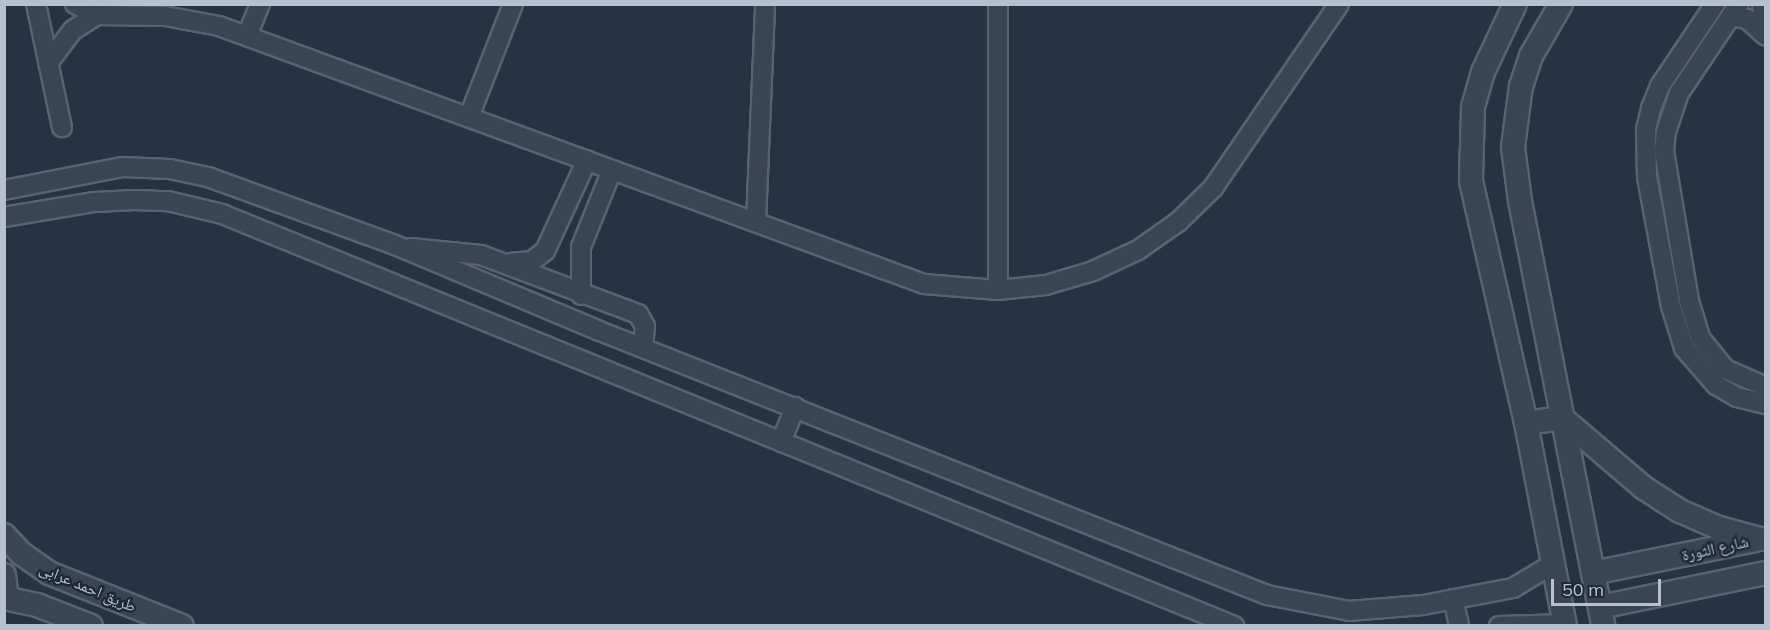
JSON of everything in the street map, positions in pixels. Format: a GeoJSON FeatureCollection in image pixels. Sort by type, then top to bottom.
{"type":"FeatureCollection","features":[{"type":"Feature","properties":{"kind":"street"},"geometry":{"type":"LineString","coordinates":[[36,4],[62,127]]}},
{"type":"Feature","properties":{"kind":"street"},"geometry":{"type":"LineString","coordinates":[[75,4],[97,15],[182,18],[247,36],[924,284],[998,290],[1046,285],[1093,271],[1138,250],[1178,222],[1213,188],[1339,4]]}},
{"type":"Feature","properties":{"kind":"street"},"geometry":{"type":"LineString","coordinates":[[247,36],[260,4]]}},
{"type":"Feature","properties":{"kind":"street"},"geometry":{"type":"LineString","coordinates":[[469,117],[513,4]]}},
{"type":"Feature","properties":{"kind":"street"},"geometry":{"type":"LineString","coordinates":[[756,222],[765,4]]}},
{"type":"Feature","properties":{"kind":"street"},"geometry":{"type":"LineString","coordinates":[[998,4],[998,290]]}},
{"type":"Feature","properties":{"kind":"street"},"geometry":{"type":"LineString","coordinates":[[1499,626],[1565,625],[1526,423],[1478,222],[1470,145],[1473,108],[1483,72],[1515,4]]}},
{"type":"Feature","properties":{"kind":"street"},"geometry":{"type":"LineString","coordinates":[[1561,4],[1531,56],[1521,86],[1513,147],[1515,178],[1602,616],[1766,573]]}},
{"type":"Feature","properties":{"kind":"street"},"geometry":{"type":"LineString","coordinates":[[1715,4],[1660,86],[1651,108],[1645,142],[1647,177],[1671,306],[1684,348],[1716,385],[1737,397],[1766,404]]}},
{"type":"Feature","properties":{"kind":"street"},"geometry":{"type":"LineString","coordinates":[[1762,4],[1765,36]]}},
{"type":"Feature","properties":{"kind":"street"},"geometry":{"type":"LineString","coordinates":[[1765,36],[1735,10],[1679,93],[1668,122],[1665,151],[1689,301],[1700,338],[1725,369],[1766,387]]}},
{"type":"Feature","properties":{"kind":"street"},"geometry":{"type":"LineString","coordinates":[[48,63],[74,30],[97,15]]}},
{"type":"Feature","properties":{"kind":"street"},"geometry":{"type":"LineString","coordinates":[[508,263],[532,261],[545,251],[554,238],[587,160]]}},
{"type":"Feature","properties":{"kind":"street"},"geometry":{"type":"LineString","coordinates":[[4,190],[138,166],[189,172],[240,188],[395,245],[643,348],[1267,595],[1348,611],[1453,599],[1513,588],[1553,564]]}},
{"type":"Feature","properties":{"kind":"street"},"geometry":{"type":"LineString","coordinates":[[581,295],[581,247],[612,170]]}},
{"type":"Feature","properties":{"kind":"street"},"geometry":{"type":"LineString","coordinates":[[239,222],[240,188]]}},
{"type":"Feature","properties":{"kind":"street"},"geometry":{"type":"LineString","coordinates":[[4,217],[95,202],[168,201],[239,222],[1234,626]]}},
{"type":"Feature","properties":{"kind":"street"},"geometry":{"type":"LineString","coordinates":[[554,238],[581,247]]}},
{"type":"Feature","properties":{"kind":"street"},"geometry":{"type":"LineString","coordinates":[[395,245],[461,251],[508,263],[581,295],[638,314],[645,326],[643,348]]}},
{"type":"Feature","properties":{"kind":"street"},"geometry":{"type":"LineString","coordinates":[[781,442],[795,407]]}},
{"type":"Feature","properties":{"kind":"street"},"geometry":{"type":"LineString","coordinates":[[1526,423],[1562,418],[1644,488],[1680,511],[1719,528],[1763,538]]}},
{"type":"Feature","properties":{"kind":"street","name":"طريق احمد عرابى"},"geometry":{"type":"LineString","coordinates":[[4,535],[22,555],[49,573],[182,626]]}},
{"type":"Feature","properties":{"kind":"street","name":"شارع الثورة"},"geometry":{"type":"LineString","coordinates":[[1593,573],[1763,538]]}},
{"type":"Feature","properties":{"kind":"street"},"geometry":{"type":"LineString","coordinates":[[4,575],[6,598],[91,626]]}},
{"type":"Feature","properties":{"kind":"street"},"geometry":{"type":"LineString","coordinates":[[1453,599],[1459,626]]}}]}
